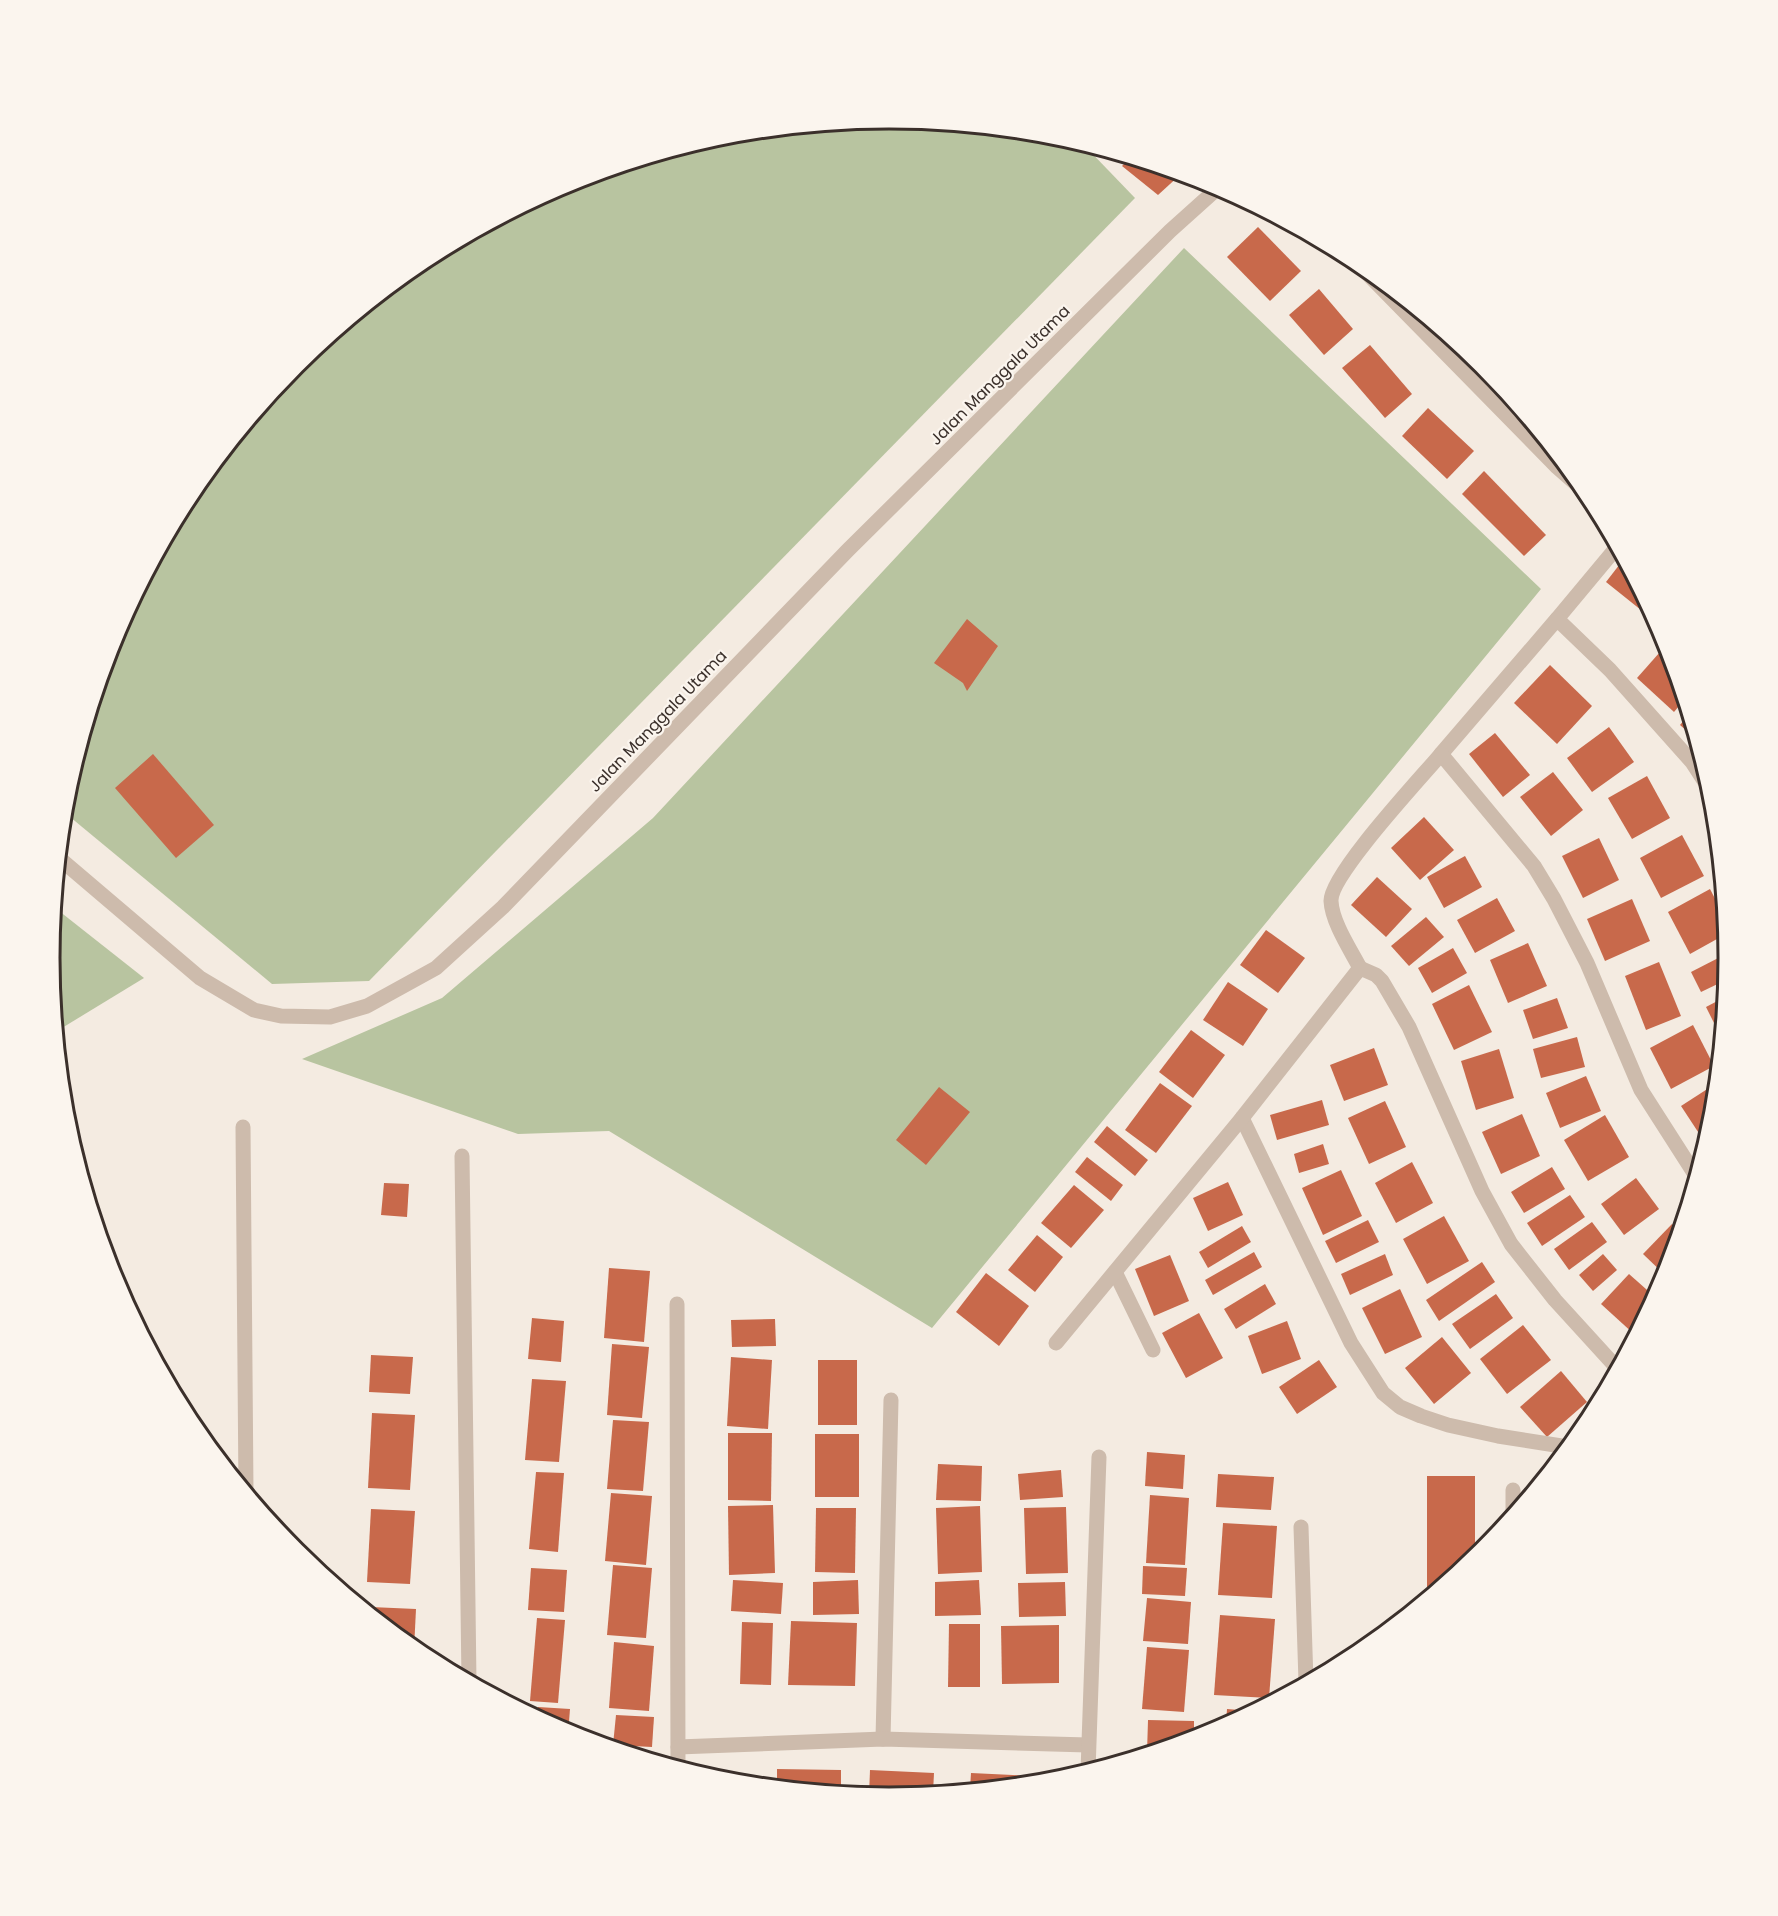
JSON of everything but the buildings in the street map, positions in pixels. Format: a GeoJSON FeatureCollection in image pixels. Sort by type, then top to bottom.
{"type":"FeatureCollection","features":[{"type":"Feature","properties":{"kind":"street","name":"Jalan Manggala Utama"},"geometry":{"type":"LineString","coordinates":[[66,864],[200,978],[254,1010],[281,1016],[330,1017],[367,1006],[436,968],[503,907],[848,550],[1170,231],[1211,194]]}},
{"type":"Feature","properties":{"kind":"street"},"geometry":{"type":"LineString","coordinates":[[1395,301],[1542,447]]}},
{"type":"Feature","properties":{"kind":"street"},"geometry":{"type":"LineString","coordinates":[[1612,553],[1348,864],[1332,891],[1331,901],[1337,925],[1360,968],[1376,975],[1393,998],[1482,1191],[1511,1244],[1555,1300],[1612,1363]]}},
{"type":"Feature","properties":{"kind":"street"},"geometry":{"type":"LineString","coordinates":[[1557,619],[1610,670],[1696,768]]}},
{"type":"Feature","properties":{"kind":"street"},"geometry":{"type":"LineString","coordinates":[[1441,754],[1539,874],[1587,963],[1641,1090],[1691,1168]]}},
{"type":"Feature","properties":{"kind":"street"},"geometry":{"type":"LineString","coordinates":[[1056,1343],[1242,1118],[1360,968]]}},
{"type":"Feature","properties":{"kind":"street"},"geometry":{"type":"LineString","coordinates":[[1242,1118],[1351,1343],[1383,1393],[1400,1407],[1448,1425],[1559,1446]]}},
{"type":"Feature","properties":{"kind":"street"},"geometry":{"type":"LineString","coordinates":[[243,1127],[246,1481]]}},
{"type":"Feature","properties":{"kind":"street"},"geometry":{"type":"LineString","coordinates":[[462,1156],[469,1673]]}},
{"type":"Feature","properties":{"kind":"street"},"geometry":{"type":"LineString","coordinates":[[1115,1272],[1153,1350]]}},
{"type":"Feature","properties":{"kind":"street"},"geometry":{"type":"LineString","coordinates":[[677,1304],[678,1760]]}},
{"type":"Feature","properties":{"kind":"street"},"geometry":{"type":"LineString","coordinates":[[883,1739],[891,1400]]}},
{"type":"Feature","properties":{"kind":"street"},"geometry":{"type":"LineString","coordinates":[[1088,1763],[1099,1457]]}},
{"type":"Feature","properties":{"kind":"street"},"geometry":{"type":"LineString","coordinates":[[1513,1490],[1513,1504]]}},
{"type":"Feature","properties":{"kind":"street"},"geometry":{"type":"LineString","coordinates":[[1301,1527],[1306,1674]]}},
{"type":"Feature","properties":{"kind":"street"},"geometry":{"type":"LineString","coordinates":[[678,1747],[883,1739],[1088,1745]]}},
{"type":"Feature","properties":{"kind":"green space"},"geometry":{"type":"Polygon","coordinates":[[[889,129],[997,136],[1093,155],[1135,198],[369,981],[272,984],[72,819],[88,743],[104,692],[145,591],[171,543],[231,453],[266,411],[342,335],[384,300],[428,269],[522,214],[623,173],[674,157],[727,145],[781,136],[889,129]]]}},
{"type":"Feature","properties":{"kind":"green space"},"geometry":{"type":"Polygon","coordinates":[[[1184,248],[1541,589],[932,1328],[609,1131],[518,1134],[302,1059],[442,998],[653,818],[1184,248]]]}},
{"type":"Feature","properties":{"kind":"green space"},"geometry":{"type":"Polygon","coordinates":[[[62,913],[144,978],[63,1027],[60,958],[62,913]]]}}]}
